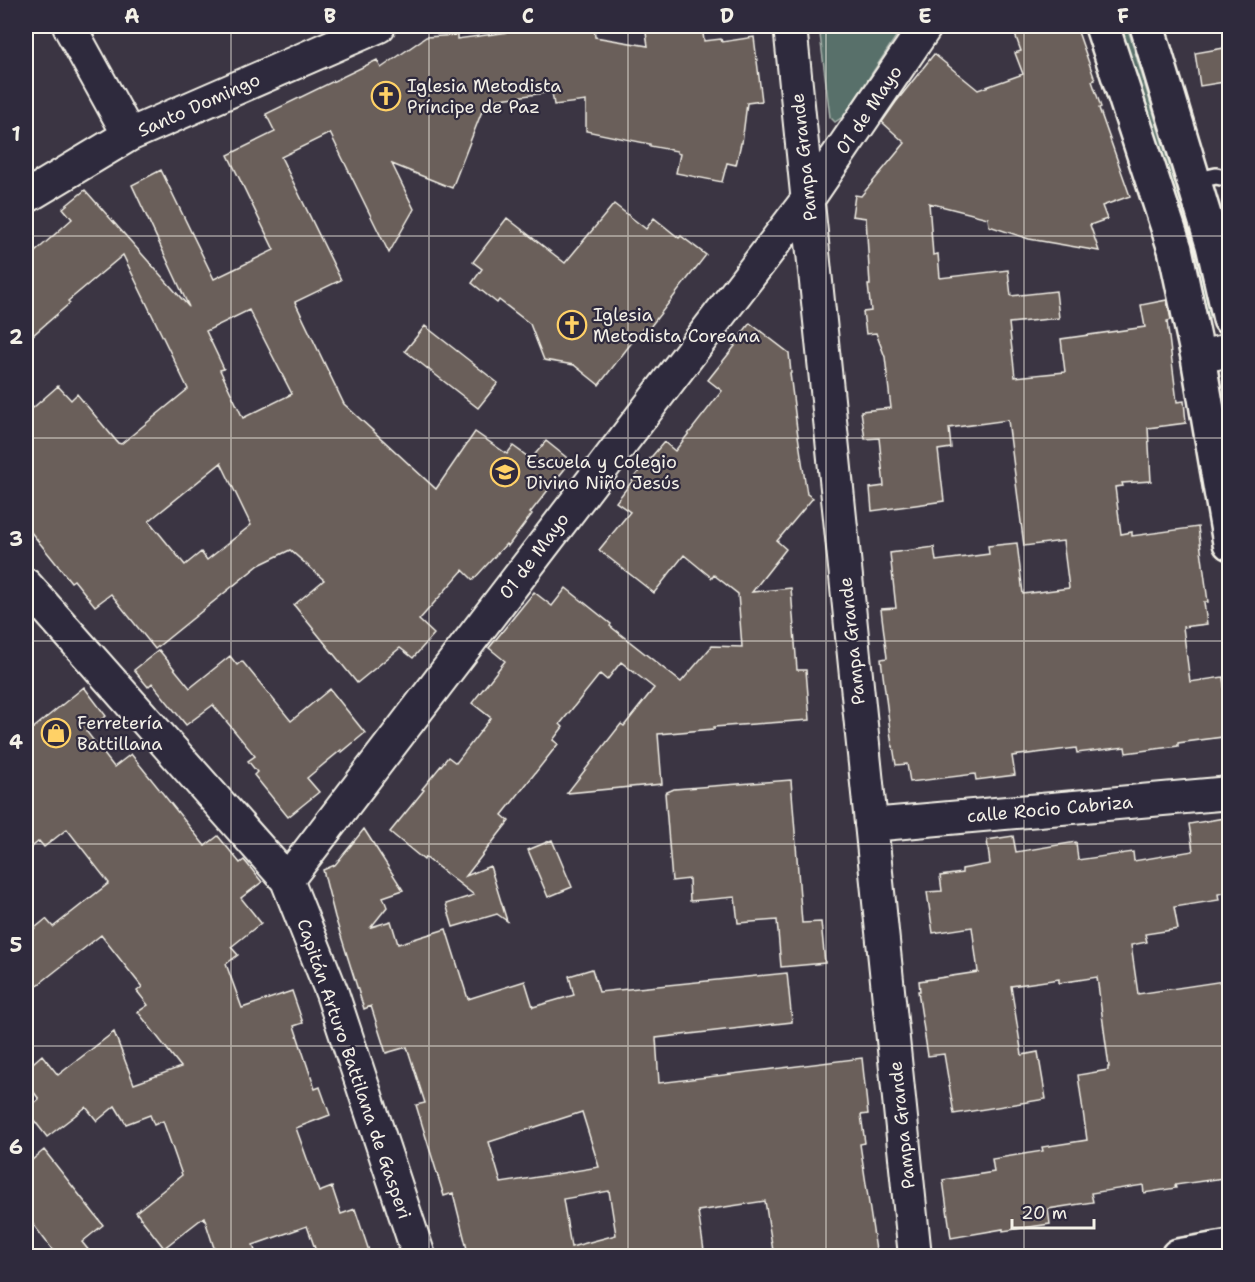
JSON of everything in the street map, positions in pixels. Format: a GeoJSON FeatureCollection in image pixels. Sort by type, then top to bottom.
{"type":"FeatureCollection","features":[{"type":"Feature","properties":{"kind":"street"},"geometry":{"type":"LineString","coordinates":[[69,26],[129,135]]}},
{"type":"Feature","properties":{"kind":"street","name":"Santo Domingo"},"geometry":{"type":"LineString","coordinates":[[26,197],[129,135],[379,26]]}},
{"type":"Feature","properties":{"kind":"street","name":"Pampa Grande"},"geometry":{"type":"LineString","coordinates":[[790,26],[915,1257]]}},
{"type":"Feature","properties":{"kind":"street","name":"01 de Mayo"},"geometry":{"type":"LineString","coordinates":[[287,880],[808,199],[926,26]]}},
{"type":"Feature","properties":{"kind":"street"},"geometry":{"type":"LineString","coordinates":[[1102,26],[1175,249],[1198,357],[1230,543]]}},
{"type":"Feature","properties":{"kind":"street"},"geometry":{"type":"LineString","coordinates":[[1147,26],[1213,245],[1230,319]]}},
{"type":"Feature","properties":{"kind":"street"},"geometry":{"type":"LineString","coordinates":[[1198,357],[1230,350]]}},
{"type":"Feature","properties":{"kind":"street","name":"Capitán Arturo Battilana de Gasperi"},"geometry":{"type":"LineString","coordinates":[[26,585],[287,880],[332,993],[419,1257]]}},
{"type":"Feature","properties":{"kind":"street","name":"calle Rocio Cabriza"},"geometry":{"type":"LineString","coordinates":[[871,825],[1230,793]]}},
{"type":"Feature","properties":{"kind":"street"},"geometry":{"type":"LineString","coordinates":[[1178,1257],[1230,1246]]}},
{"type":"Feature","properties":{"kind":"lane"},"geometry":{"type":"LineString","coordinates":[[1194,181],[1216,176],[1230,179]]}},
{"type":"Feature","properties":{"kind":"green space"},"geometry":{"type":"Polygon","coordinates":[[[819,26],[903,26],[844,116],[835,122],[830,117],[819,26]]]}},
{"type":"Feature","properties":{"kind":"green space"},"geometry":{"type":"Polygon","coordinates":[[[1119,26],[1127,26],[1198,260],[1210,316],[1206,321],[1191,261],[1119,26]]]}},
{"type":"Feature","properties":{"kind":"building"},"geometry":{"type":"Polygon","coordinates":[[[569,26],[594,26],[595,37],[648,46],[645,26],[702,26],[704,41],[721,39],[722,42],[754,37],[762,101],[747,103],[742,143],[736,165],[727,163],[722,182],[676,173],[680,154],[677,151],[586,131],[586,101],[554,105],[552,92],[486,101],[452,188],[392,164],[414,209],[389,253],[330,133],[281,157],[341,280],[295,302],[344,404],[436,489],[475,432],[507,454],[513,446],[531,459],[546,441],[571,461],[530,513],[532,514],[508,546],[506,544],[473,580],[463,570],[419,620],[434,634],[413,658],[400,648],[357,683],[294,605],[324,580],[290,550],[259,565],[155,649],[111,594],[95,606],[74,580],[71,582],[26,526],[26,414],[58,386],[71,400],[77,394],[121,444],[188,389],[123,255],[68,301],[70,303],[26,341],[26,260],[72,219],[63,208],[85,190],[189,307],[132,185],[161,170],[214,279],[274,250],[228,155],[275,132],[266,114],[377,60],[381,68],[426,37],[457,35],[457,39],[539,28],[539,30],[569,26]],[[249,310],[206,331],[224,369],[220,370],[243,418],[292,394],[249,310]],[[221,463],[149,521],[185,565],[201,552],[207,560],[251,525],[221,463]]]}},
{"type":"Feature","properties":{"kind":"building"},"geometry":{"type":"Polygon","coordinates":[[[1012,26],[1076,26],[1095,80],[1092,81],[1101,107],[1099,108],[1130,196],[1102,206],[1107,219],[1090,225],[1099,251],[1029,239],[989,226],[988,218],[929,203],[933,255],[938,254],[940,278],[1008,270],[1011,296],[1056,291],[1059,318],[1009,323],[1015,377],[1065,372],[1061,339],[1145,327],[1141,305],[1167,300],[1171,320],[1167,321],[1177,402],[1184,401],[1186,423],[1148,428],[1151,481],[1122,483],[1123,486],[1115,487],[1121,534],[1132,532],[1132,536],[1198,527],[1208,602],[1204,602],[1207,624],[1183,627],[1190,682],[1223,677],[1230,736],[1126,753],[1125,747],[1077,753],[1076,748],[1012,756],[1015,775],[976,780],[975,774],[910,782],[907,764],[896,765],[881,659],[887,658],[881,609],[896,608],[890,553],[934,547],[936,561],[989,554],[988,546],[1017,543],[1023,594],[1069,588],[1063,541],[1024,546],[1008,420],[949,428],[951,448],[938,450],[944,501],[872,511],[870,488],[884,486],[879,438],[865,439],[861,411],[891,408],[885,357],[876,333],[866,334],[863,312],[871,311],[866,218],[852,216],[855,195],[861,196],[905,143],[882,122],[934,54],[978,90],[1023,74],[1015,53],[1021,51],[1012,26]]]}},
{"type":"Feature","properties":{"kind":"building"},"geometry":{"type":"Polygon","coordinates":[[[1230,47],[1230,81],[1200,86],[1195,53],[1230,47]]]}},
{"type":"Feature","properties":{"kind":"building"},"geometry":{"type":"Polygon","coordinates":[[[614,204],[646,229],[654,218],[679,238],[681,236],[706,255],[647,331],[643,328],[599,385],[574,365],[544,360],[530,324],[499,300],[497,303],[472,283],[482,269],[473,262],[507,218],[565,263],[614,204]]]}},
{"type":"Feature","properties":{"kind":"building"},"geometry":{"type":"Polygon","coordinates":[[[750,323],[789,353],[807,494],[813,498],[777,541],[786,549],[752,592],[791,588],[797,670],[806,670],[810,720],[714,727],[714,729],[658,734],[662,784],[567,793],[621,724],[624,726],[654,688],[621,662],[607,680],[600,674],[560,724],[563,727],[553,740],[558,744],[502,815],[509,821],[466,876],[490,866],[507,921],[497,914],[453,927],[446,904],[474,895],[425,857],[424,860],[390,832],[448,757],[456,763],[491,718],[472,703],[505,661],[489,648],[534,592],[552,606],[566,588],[681,682],[712,646],[742,647],[738,594],[714,575],[712,578],[684,555],[654,593],[599,550],[630,512],[616,502],[635,476],[664,442],[675,451],[722,391],[708,380],[750,323]]]}},
{"type":"Feature","properties":{"kind":"building"},"geometry":{"type":"Polygon","coordinates":[[[425,326],[498,383],[478,408],[405,351],[425,326]]]}},
{"type":"Feature","properties":{"kind":"building"},"geometry":{"type":"Polygon","coordinates":[[[159,650],[190,688],[230,656],[237,665],[242,661],[291,721],[330,689],[365,733],[307,778],[319,792],[288,817],[254,775],[257,772],[248,761],[255,756],[213,705],[186,725],[152,683],[148,687],[134,670],[159,650]]]}},
{"type":"Feature","properties":{"kind":"building"},"geometry":{"type":"Polygon","coordinates":[[[84,687],[106,716],[86,731],[114,767],[131,754],[205,846],[218,836],[240,863],[244,860],[262,882],[241,898],[261,923],[231,947],[238,955],[226,964],[242,1008],[292,991],[303,1023],[294,1026],[315,1089],[320,1087],[330,1115],[296,1128],[319,1192],[332,1187],[341,1214],[355,1209],[371,1257],[318,1257],[307,1226],[253,1245],[257,1257],[217,1257],[204,1217],[164,1248],[136,1212],[182,1175],[163,1121],[154,1125],[150,1115],[126,1124],[115,1106],[97,1121],[86,1107],[47,1137],[26,1110],[39,1099],[26,1082],[26,1069],[42,1055],[58,1075],[114,1032],[134,1084],[181,1067],[138,1012],[148,1005],[137,991],[142,987],[101,935],[34,988],[26,977],[26,935],[46,919],[53,927],[109,883],[67,829],[44,847],[39,841],[26,852],[26,734],[84,687]]]}},
{"type":"Feature","properties":{"kind":"building"},"geometry":{"type":"Polygon","coordinates":[[[791,780],[802,923],[821,922],[825,963],[781,967],[777,920],[738,923],[735,897],[690,901],[689,879],[672,881],[665,793],[674,789],[791,780]]]}},
{"type":"Feature","properties":{"kind":"building"},"geometry":{"type":"Polygon","coordinates":[[[1230,817],[1230,892],[1218,894],[1219,900],[1174,907],[1178,929],[1145,934],[1147,942],[1131,945],[1138,994],[1230,980],[1230,1075],[1224,1076],[1230,1114],[1230,1177],[1175,1185],[1176,1188],[1144,1193],[1143,1185],[1091,1193],[1093,1202],[1048,1209],[1050,1224],[951,1238],[943,1180],[994,1172],[992,1159],[1043,1151],[1042,1147],[1087,1140],[1078,1075],[1108,1070],[1109,1067],[1097,977],[1059,983],[1059,979],[1011,986],[1022,1055],[1038,1052],[1046,1099],[954,1114],[944,1054],[928,1056],[918,991],[920,991],[919,981],[978,972],[972,927],[933,933],[927,892],[942,891],[940,876],[962,873],[962,869],[990,864],[987,840],[1013,836],[1016,852],[1076,842],[1078,860],[1133,852],[1134,861],[1193,851],[1189,824],[1230,817]]]}},
{"type":"Feature","properties":{"kind":"building"},"geometry":{"type":"Polygon","coordinates":[[[364,829],[403,890],[383,897],[387,907],[371,927],[391,921],[398,944],[446,929],[468,999],[525,981],[533,1007],[574,995],[569,976],[592,969],[599,992],[787,973],[792,1022],[656,1038],[659,1083],[862,1058],[868,1114],[861,1115],[865,1143],[860,1144],[877,1257],[774,1257],[765,1201],[698,1211],[705,1257],[469,1257],[453,1193],[444,1196],[416,1105],[425,1103],[407,1047],[386,1053],[371,1006],[364,1009],[323,870],[335,865],[364,829]],[[582,1112],[489,1142],[501,1183],[599,1167],[582,1112]],[[609,1191],[563,1199],[571,1247],[616,1235],[609,1191]]]}},
{"type":"Feature","properties":{"kind":"building"},"geometry":{"type":"Polygon","coordinates":[[[552,840],[572,887],[548,897],[528,850],[552,840]]]}},
{"type":"Feature","properties":{"kind":"building"},"geometry":{"type":"Polygon","coordinates":[[[44,1150],[103,1225],[82,1242],[94,1257],[58,1257],[26,1215],[26,1165],[44,1150]]]}},
{"type":"Feature","properties":{"kind":"place","name":"Iglesia Metodista Príncipe de Paz"},"geometry":{"type":"Point","coordinates":[386,96]}},
{"type":"Feature","properties":{"kind":"place","name":"Iglesia Metodista Coreana"},"geometry":{"type":"Point","coordinates":[572,325]}},
{"type":"Feature","properties":{"kind":"place","name":"Escuela y Colegio Divino Niño Jesús"},"geometry":{"type":"Point","coordinates":[505,472]}},
{"type":"Feature","properties":{"kind":"place","name":"Ferretería Battillana"},"geometry":{"type":"Point","coordinates":[56,733]}}]}
